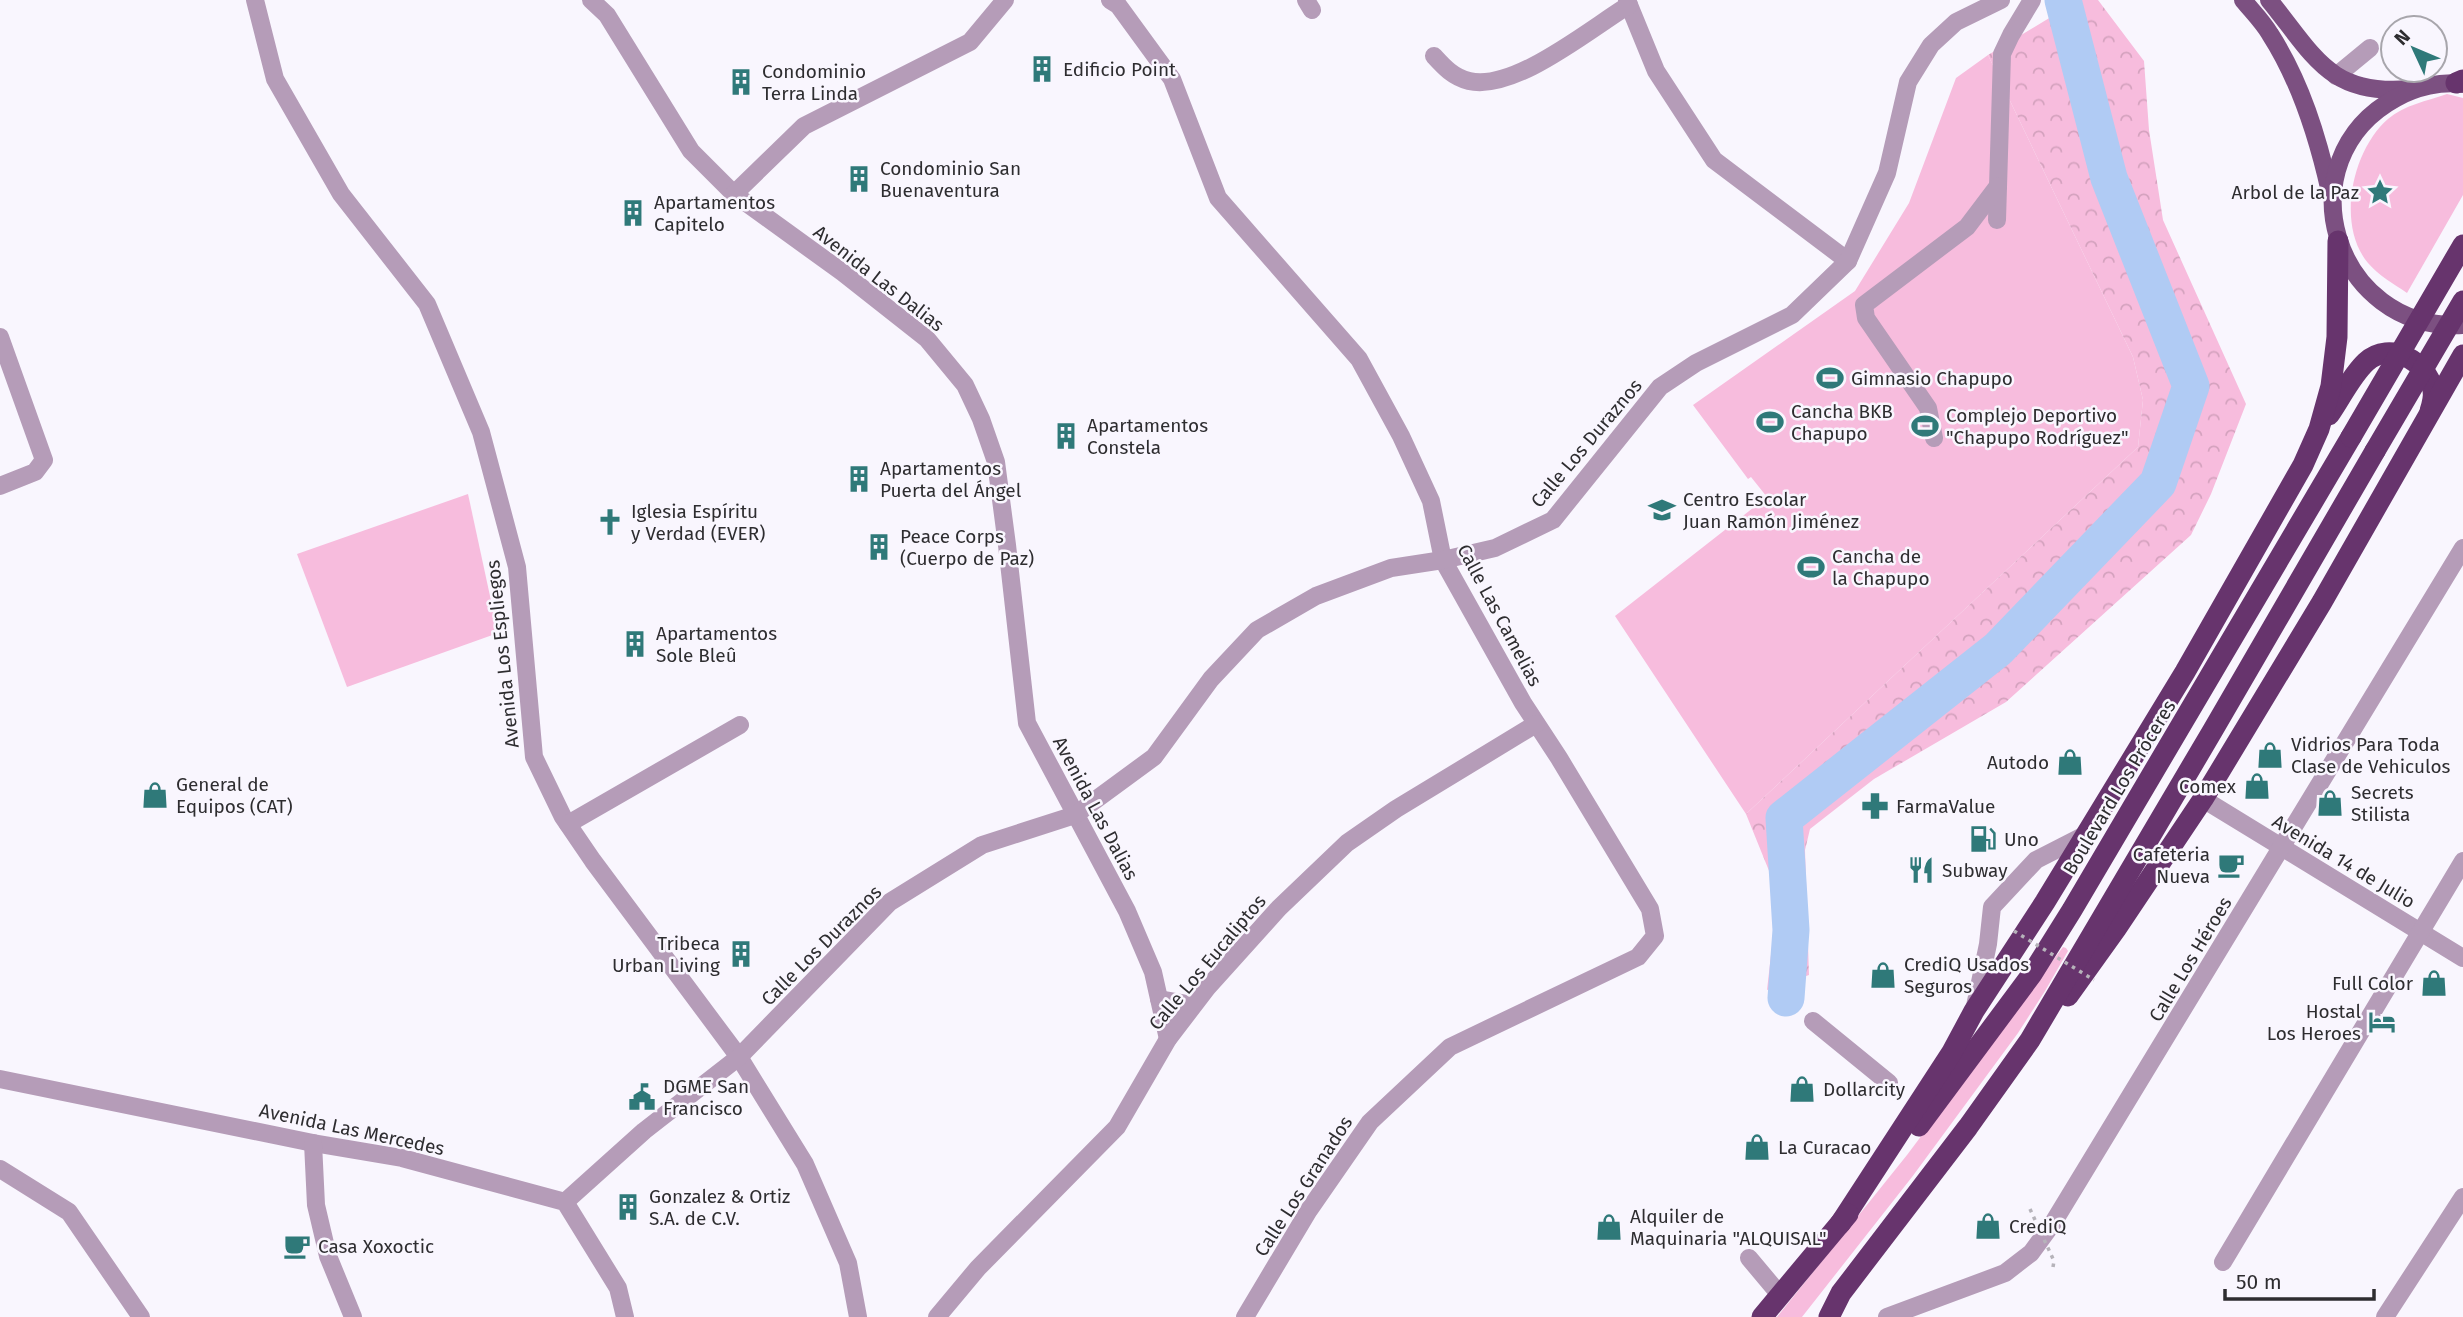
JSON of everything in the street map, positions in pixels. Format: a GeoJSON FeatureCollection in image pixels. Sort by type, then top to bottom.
{"type":"FeatureCollection","features":[{"type":"Feature","properties":{"kind":"highway"},"geometry":{"type":"LineString","coordinates":[[1840,1224],[1952,1052],[1974,1011],[2045,902],[2185,672],[2287,497],[2319,429],[2332,386],[2337,337],[2338,241]]}},
{"type":"Feature","properties":{"kind":"highway","name":"Boulevard Los Próceres"},"geometry":{"type":"LineString","coordinates":[[1762,1317],[1923,1120],[2032,974],[2108,851],[2463,245]]}},
{"type":"Feature","properties":{"kind":"highway"},"geometry":{"type":"LineString","coordinates":[[2030,1040],[2463,301]]}},
{"type":"Feature","properties":{"kind":"highway"},"geometry":{"type":"LineString","coordinates":[[2319,429],[2366,361],[2378,354],[2391,352],[2406,355],[2427,377],[2433,390],[2428,420]]}},
{"type":"Feature","properties":{"kind":"highway"},"geometry":{"type":"LineString","coordinates":[[1829,1317],[1841,1293],[1968,1127],[2030,1040],[2080,981],[2203,799],[2322,602],[2463,355]]}},
{"type":"Feature","properties":{"kind":"highway"},"geometry":{"type":"LineString","coordinates":[[2083,836],[2108,851]]}},
{"type":"Feature","properties":{"kind":"main road"},"geometry":{"type":"LineString","coordinates":[[2243,0],[2269,31],[2294,79],[2321,154],[2338,241],[2359,281],[2375,297],[2394,310],[2415,319],[2438,324],[2463,325]]}},
{"type":"Feature","properties":{"kind":"main road"},"geometry":{"type":"LineString","coordinates":[[2269,0],[2324,66],[2336,76],[2365,89],[2389,91],[2460,82]]}},
{"type":"Feature","properties":{"kind":"main road"},"geometry":{"type":"LineString","coordinates":[[2332,201],[2338,168],[2353,137],[2363,124],[2389,102],[2419,88]]}},
{"type":"Feature","properties":{"kind":"street","name":"Avenida Los Espliegos"},"geometry":{"type":"LineString","coordinates":[[255,0],[275,79],[341,194],[427,304],[481,432],[517,567],[534,757],[568,824],[739,1057],[805,1164],[848,1263],[858,1317]]}},
{"type":"Feature","properties":{"kind":"street","name":"Avenida Las Dalias"},"geometry":{"type":"LineString","coordinates":[[592,0],[607,15],[691,151],[734,194],[842,272],[927,339],[965,385],[981,419],[996,462],[1027,723],[1127,911],[1153,972],[1168,1039]]}},
{"type":"Feature","properties":{"kind":"street"},"geometry":{"type":"LineString","coordinates":[[734,194],[804,126],[970,42],[1005,0]]}},
{"type":"Feature","properties":{"kind":"street","name":"Calle Las Camelias"},"geometry":{"type":"LineString","coordinates":[[1110,0],[1118,5],[1172,79],[1218,198],[1359,359],[1401,436],[1431,501],[1443,560],[1522,703],[1650,909],[1655,936]]}},
{"type":"Feature","properties":{"kind":"street","name":"Calle Los Duraznos"},"geometry":{"type":"LineString","coordinates":[[565,1202],[644,1130],[739,1057],[890,902],[982,845],[1075,815],[1154,757],[1211,679],[1257,630],[1316,596],[1391,568],[1495,548],[1553,520],[1660,387],[1696,363],[1793,315],[1848,261],[1887,173],[1908,82],[1931,45],[1956,22],[2001,0]]}},
{"type":"Feature","properties":{"kind":"street"},"geometry":{"type":"LineString","coordinates":[[1997,220],[2003,54],[2032,0]]}},
{"type":"Feature","properties":{"kind":"street"},"geometry":{"type":"LineString","coordinates":[[1434,56],[1448,72],[1469,82],[1493,81],[1545,61],[1628,3],[1656,71],[1714,160],[1848,261]]}},
{"type":"Feature","properties":{"kind":"street"},"geometry":{"type":"LineString","coordinates":[[2336,76],[2370,48]]}},
{"type":"Feature","properties":{"kind":"street"},"geometry":{"type":"LineString","coordinates":[[1934,438],[1928,408],[1866,318],[1864,305],[1967,227],[1998,186]]}},
{"type":"Feature","properties":{"kind":"street"},"geometry":{"type":"LineString","coordinates":[[0,337],[44,460],[35,472],[0,486]]}},
{"type":"Feature","properties":{"kind":"street","name":"Calle Los Héroes"},"geometry":{"type":"LineString","coordinates":[[1887,1317],[2005,1273],[2031,1254],[2053,1223],[2283,848],[2463,548]]}},
{"type":"Feature","properties":{"kind":"street","name":"Calle Los Eucaliptos"},"geometry":{"type":"LineString","coordinates":[[937,1317],[978,1268],[1117,1127],[1168,1039],[1194,1005],[1279,908],[1347,843],[1536,724]]}},
{"type":"Feature","properties":{"kind":"street"},"geometry":{"type":"LineString","coordinates":[[568,824],[740,725]]}},
{"type":"Feature","properties":{"kind":"street","name":"Avenida 14 de Julio"},"geometry":{"type":"LineString","coordinates":[[2203,799],[2463,958]]}},
{"type":"Feature","properties":{"kind":"street"},"geometry":{"type":"LineString","coordinates":[[1974,1011],[1988,944],[1992,907],[2036,860],[2083,836]]}},
{"type":"Feature","properties":{"kind":"street"},"geometry":{"type":"LineString","coordinates":[[2223,1262],[2463,861]]}},
{"type":"Feature","properties":{"kind":"street","name":"Calle Los Granados"},"geometry":{"type":"LineString","coordinates":[[1245,1317],[1309,1210],[1370,1122],[1450,1047],[1638,957],[1655,936]]}},
{"type":"Feature","properties":{"kind":"street"},"geometry":{"type":"LineString","coordinates":[[1159,999],[1194,1005]]}},
{"type":"Feature","properties":{"kind":"street"},"geometry":{"type":"LineString","coordinates":[[1813,1021],[1889,1083]]}},
{"type":"Feature","properties":{"kind":"street","name":"Avenida Las Mercedes"},"geometry":{"type":"LineString","coordinates":[[0,1079],[313,1143],[402,1158],[565,1202]]}},
{"type":"Feature","properties":{"kind":"street"},"geometry":{"type":"LineString","coordinates":[[313,1143],[316,1205],[328,1256],[353,1317]]}},
{"type":"Feature","properties":{"kind":"street"},"geometry":{"type":"LineString","coordinates":[[0,1169],[69,1212],[141,1317]]}},
{"type":"Feature","properties":{"kind":"street"},"geometry":{"type":"LineString","coordinates":[[2385,1317],[2463,1197]]}},
{"type":"Feature","properties":{"kind":"street"},"geometry":{"type":"LineString","coordinates":[[565,1202],[618,1288],[625,1317]]}},
{"type":"Feature","properties":{"kind":"street"},"geometry":{"type":"LineString","coordinates":[[1749,1258],[1780,1295]]}},
{"type":"Feature","properties":{"kind":"path"},"geometry":{"type":"LineString","coordinates":[[2014,930],[2094,980]]}},
{"type":"Feature","properties":{"kind":"path"},"geometry":{"type":"LineString","coordinates":[[2031,1209],[2054,1261],[2053,1267]]}},
{"type":"Feature","properties":{"kind":"green space"},"geometry":{"type":"Polygon","coordinates":[[[2079,0],[2098,0],[2144,61],[2149,130],[2163,220],[2246,404],[2211,494],[2191,535],[2006,702],[1874,779],[1810,829],[1805,850],[1809,975],[1767,990],[1778,893],[1746,814],[2138,447],[2143,400],[2133,357],[1988,55],[2079,0]]]}},
{"type":"Feature","properties":{"kind":"green space","name":"Complejo Deportivo \"Chapupo Rodríguez\""},"geometry":{"type":"Polygon","coordinates":[[[1988,55],[2133,357],[2143,400],[2138,447],[1746,814],[1615,616],[1767,497],[1751,477],[1748,479],[1693,405],[1855,291],[1909,203],[1956,78],[1988,55]]]}},
{"type":"Feature","properties":{"kind":"green space"},"geometry":{"type":"Polygon","coordinates":[[[2447,94],[2463,98],[2463,195],[2407,293],[2372,267],[2358,247],[2351,209],[2357,168],[2375,133],[2394,114],[2447,94]]]}},
{"type":"Feature","properties":{"kind":"green space"},"geometry":{"type":"Polygon","coordinates":[[[468,494],[498,633],[347,687],[297,554],[468,494]]]}},
{"type":"Feature","properties":{"kind":"green space"},"geometry":{"type":"Polygon","coordinates":[[[2063,947],[2068,951],[2018,1033],[1912,1177],[1802,1317],[1777,1317],[1907,1155],[2063,947]]]}},
{"type":"Feature","properties":{"kind":"waterway"},"geometry":{"type":"LineString","coordinates":[[1786,998],[1791,930],[1784,818],[1998,649],[2158,483],[2191,386],[2109,178],[2063,0]]}},
{"type":"Feature","properties":{"kind":"place","name":"Edificio Point"},"geometry":{"type":"Point","coordinates":[1042,69]}},
{"type":"Feature","properties":{"kind":"place","name":"Condominio Terra Linda"},"geometry":{"type":"Point","coordinates":[741,82]}},
{"type":"Feature","properties":{"kind":"place","name":"Condominio San Buenaventura"},"geometry":{"type":"Point","coordinates":[859,179]}},
{"type":"Feature","properties":{"kind":"place","name":"Arbol de la Paz"},"geometry":{"type":"Point","coordinates":[2380,192]}},
{"type":"Feature","properties":{"kind":"place","name":"Apartamentos Capitelo"},"geometry":{"type":"Point","coordinates":[633,213]}},
{"type":"Feature","properties":{"kind":"place","name":"Gimnasio Chapupo"},"geometry":{"type":"Point","coordinates":[1830,378]}},
{"type":"Feature","properties":{"kind":"place","name":"Cancha BKB Chapupo"},"geometry":{"type":"Point","coordinates":[1770,422]}},
{"type":"Feature","properties":{"kind":"place","name":"Complejo Deportivo \"Chapupo Rodríguez\""},"geometry":{"type":"Point","coordinates":[1925,426]}},
{"type":"Feature","properties":{"kind":"place","name":"Apartamentos Constela"},"geometry":{"type":"Point","coordinates":[1066,436]}},
{"type":"Feature","properties":{"kind":"place","name":"Apartamentos Puerta del Ángel"},"geometry":{"type":"Point","coordinates":[859,479]}},
{"type":"Feature","properties":{"kind":"place","name":"Centro Escolar Juan Ramón Jiménez"},"geometry":{"type":"Point","coordinates":[1662,510]}},
{"type":"Feature","properties":{"kind":"place","name":"Iglesia Espíritu y Verdad (EVER)"},"geometry":{"type":"Point","coordinates":[610,522]}},
{"type":"Feature","properties":{"kind":"place","name":"Peace Corps (Cuerpo de Paz)"},"geometry":{"type":"Point","coordinates":[879,547]}},
{"type":"Feature","properties":{"kind":"place","name":"Cancha de la Chapupo"},"geometry":{"type":"Point","coordinates":[1811,567]}},
{"type":"Feature","properties":{"kind":"place","name":"Apartamentos Sole Bleû"},"geometry":{"type":"Point","coordinates":[635,644]}},
{"type":"Feature","properties":{"kind":"place","name":"Vidrios Para Toda Clase de Vehiculos"},"geometry":{"type":"Point","coordinates":[2270,755]}},
{"type":"Feature","properties":{"kind":"place","name":"Autodo"},"geometry":{"type":"Point","coordinates":[2070,762]}},
{"type":"Feature","properties":{"kind":"place","name":"Comex"},"geometry":{"type":"Point","coordinates":[2257,786]}},
{"type":"Feature","properties":{"kind":"place","name":"General de Equipos (CAT)"},"geometry":{"type":"Point","coordinates":[155,795]}},
{"type":"Feature","properties":{"kind":"place","name":"Secrets Stilista"},"geometry":{"type":"Point","coordinates":[2330,803]}},
{"type":"Feature","properties":{"kind":"place","name":"FarmaValue"},"geometry":{"type":"Point","coordinates":[1875,806]}},
{"type":"Feature","properties":{"kind":"place","name":"Uno"},"geometry":{"type":"Point","coordinates":[1983,839]}},
{"type":"Feature","properties":{"kind":"place","name":"Cafeteria Nueva"},"geometry":{"type":"Point","coordinates":[2231,865]}},
{"type":"Feature","properties":{"kind":"place","name":"Subway"},"geometry":{"type":"Point","coordinates":[1921,870]}},
{"type":"Feature","properties":{"kind":"place","name":"Tribeca Urban Living"},"geometry":{"type":"Point","coordinates":[741,954]}},
{"type":"Feature","properties":{"kind":"place","name":"CrediQ Usados Seguros"},"geometry":{"type":"Point","coordinates":[1883,975]}},
{"type":"Feature","properties":{"kind":"place","name":"Full Color"},"geometry":{"type":"Point","coordinates":[2434,983]}},
{"type":"Feature","properties":{"kind":"place","name":"Hostal Los Heroes"},"geometry":{"type":"Point","coordinates":[2382,1022]}},
{"type":"Feature","properties":{"kind":"place","name":"Dollarcity"},"geometry":{"type":"Point","coordinates":[1802,1089]}},
{"type":"Feature","properties":{"kind":"place","name":"DGME San Francisco"},"geometry":{"type":"Point","coordinates":[642,1097]}},
{"type":"Feature","properties":{"kind":"place","name":"La Curacao"},"geometry":{"type":"Point","coordinates":[1757,1147]}},
{"type":"Feature","properties":{"kind":"place","name":"Gonzalez & Ortiz S.A. de C.V."},"geometry":{"type":"Point","coordinates":[628,1207]}},
{"type":"Feature","properties":{"kind":"place","name":"CrediQ"},"geometry":{"type":"Point","coordinates":[1988,1226]}},
{"type":"Feature","properties":{"kind":"place","name":"Alquiler de Maquinaria \"ALQUISAL\""},"geometry":{"type":"Point","coordinates":[1609,1227]}},
{"type":"Feature","properties":{"kind":"place","name":"Casa Xoxoctic"},"geometry":{"type":"Point","coordinates":[297,1246]}}]}
